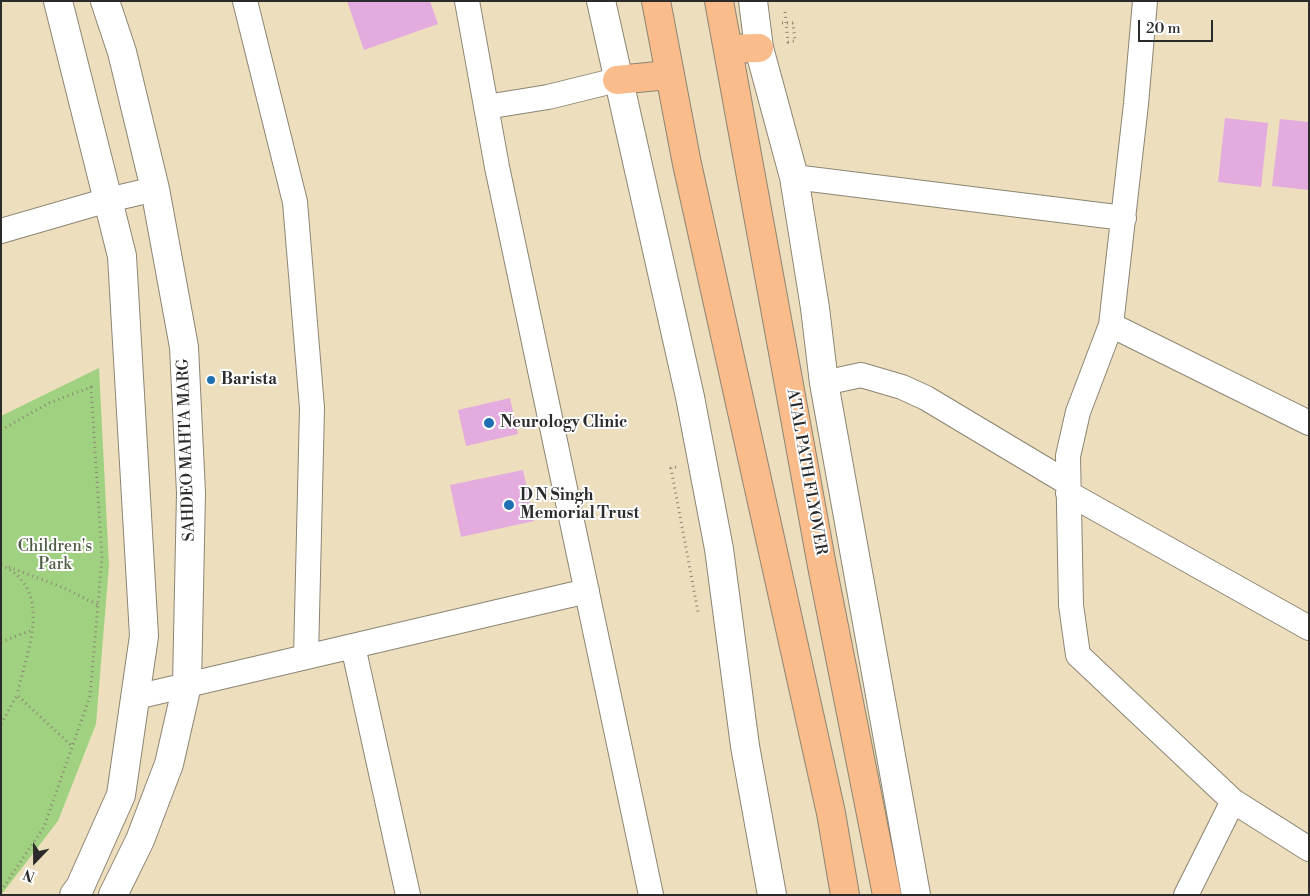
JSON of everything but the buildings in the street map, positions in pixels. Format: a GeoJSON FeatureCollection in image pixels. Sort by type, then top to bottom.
{"type":"FeatureCollection","features":[{"type":"Feature","properties":{"kind":"main road"},"geometry":{"type":"LineString","coordinates":[[656,1],[668,75],[831,813],[845,895]]}},
{"type":"Feature","properties":{"kind":"main road","name":"ATAL PATH FLYOVER"},"geometry":{"type":"LineString","coordinates":[[719,1],[822,566],[887,895]]}},
{"type":"Feature","properties":{"kind":"main road"},"geometry":{"type":"LineString","coordinates":[[728,50],[759,48]]}},
{"type":"Feature","properties":{"kind":"main road"},"geometry":{"type":"LineString","coordinates":[[617,80],[668,75]]}},
{"type":"Feature","properties":{"kind":"street"},"geometry":{"type":"LineString","coordinates":[[58,1],[122,256],[144,636],[122,795],[80,887],[74,895]]}},
{"type":"Feature","properties":{"kind":"street","name":"SAHDEO MAHTA MARG"},"geometry":{"type":"LineString","coordinates":[[105,1],[122,52],[154,189],[184,346],[191,493],[187,685],[169,764],[140,840],[113,895]]}},
{"type":"Feature","properties":{"kind":"street"},"geometry":{"type":"LineString","coordinates":[[245,1],[295,202],[312,408],[306,656]]}},
{"type":"Feature","properties":{"kind":"street"},"geometry":{"type":"LineString","coordinates":[[467,1],[497,168],[651,895]]}},
{"type":"Feature","properties":{"kind":"street"},"geometry":{"type":"LineString","coordinates":[[601,1],[617,80],[690,397],[719,549],[745,746],[772,895]]}},
{"type":"Feature","properties":{"kind":"street"},"geometry":{"type":"LineString","coordinates":[[753,1],[759,48],[794,177],[815,308],[824,383],[916,895]]}},
{"type":"Feature","properties":{"kind":"street"},"geometry":{"type":"LineString","coordinates":[[1145,1],[1124,218],[1111,325],[1078,412],[1068,456],[1070,605],[1078,655],[1233,801],[1309,849]]}},
{"type":"Feature","properties":{"kind":"street"},"geometry":{"type":"LineString","coordinates":[[486,107],[548,97],[617,80]]}},
{"type":"Feature","properties":{"kind":"street"},"geometry":{"type":"LineString","coordinates":[[794,177],[1124,218]]}},
{"type":"Feature","properties":{"kind":"street"},"geometry":{"type":"LineString","coordinates":[[1,231],[108,200],[154,189]]}},
{"type":"Feature","properties":{"kind":"street"},"geometry":{"type":"LineString","coordinates":[[1111,325],[1309,423]]}},
{"type":"Feature","properties":{"kind":"street"},"geometry":{"type":"LineString","coordinates":[[824,383],[861,375],[902,387],[926,398],[1068,488],[1309,628]]}},
{"type":"Feature","properties":{"kind":"street"},"geometry":{"type":"LineString","coordinates":[[136,697],[586,590]]}},
{"type":"Feature","properties":{"kind":"street"},"geometry":{"type":"LineString","coordinates":[[353,646],[408,895]]}},
{"type":"Feature","properties":{"kind":"street"},"geometry":{"type":"LineString","coordinates":[[1186,895],[1233,801]]}},
{"type":"Feature","properties":{"kind":"path"},"geometry":{"type":"LineString","coordinates":[[785,12],[788,42],[795,41],[793,23]]}},
{"type":"Feature","properties":{"kind":"path"},"geometry":{"type":"LineString","coordinates":[[1,430],[49,403],[90,388],[102,558],[90,696],[44,827],[1,890]]}},
{"type":"Feature","properties":{"kind":"path"},"geometry":{"type":"LineString","coordinates":[[1,564],[64,588],[98,605]]}},
{"type":"Feature","properties":{"kind":"path"},"geometry":{"type":"LineString","coordinates":[[1,564],[18,574],[31,591],[35,610],[17,695],[1,724]]}},
{"type":"Feature","properties":{"kind":"path"},"geometry":{"type":"LineString","coordinates":[[1,642],[32,630]]}},
{"type":"Feature","properties":{"kind":"path"},"geometry":{"type":"LineString","coordinates":[[17,695],[72,746]]}},
{"type":"Feature","properties":{"kind":"green space","name":"Children's Park"},"geometry":{"type":"Polygon","coordinates":[[[99,368],[109,565],[96,724],[58,821],[1,895],[1,416],[99,368]]]}},
{"type":"Feature","properties":{"kind":"place","name":"Barista"},"geometry":{"type":"Point","coordinates":[211,380]}},
{"type":"Feature","properties":{"kind":"place","name":"Neurology Clinic"},"geometry":{"type":"Point","coordinates":[489,423]}},
{"type":"Feature","properties":{"kind":"place","name":"D N Singh Memorial Trust"},"geometry":{"type":"Point","coordinates":[509,505]}}]}
